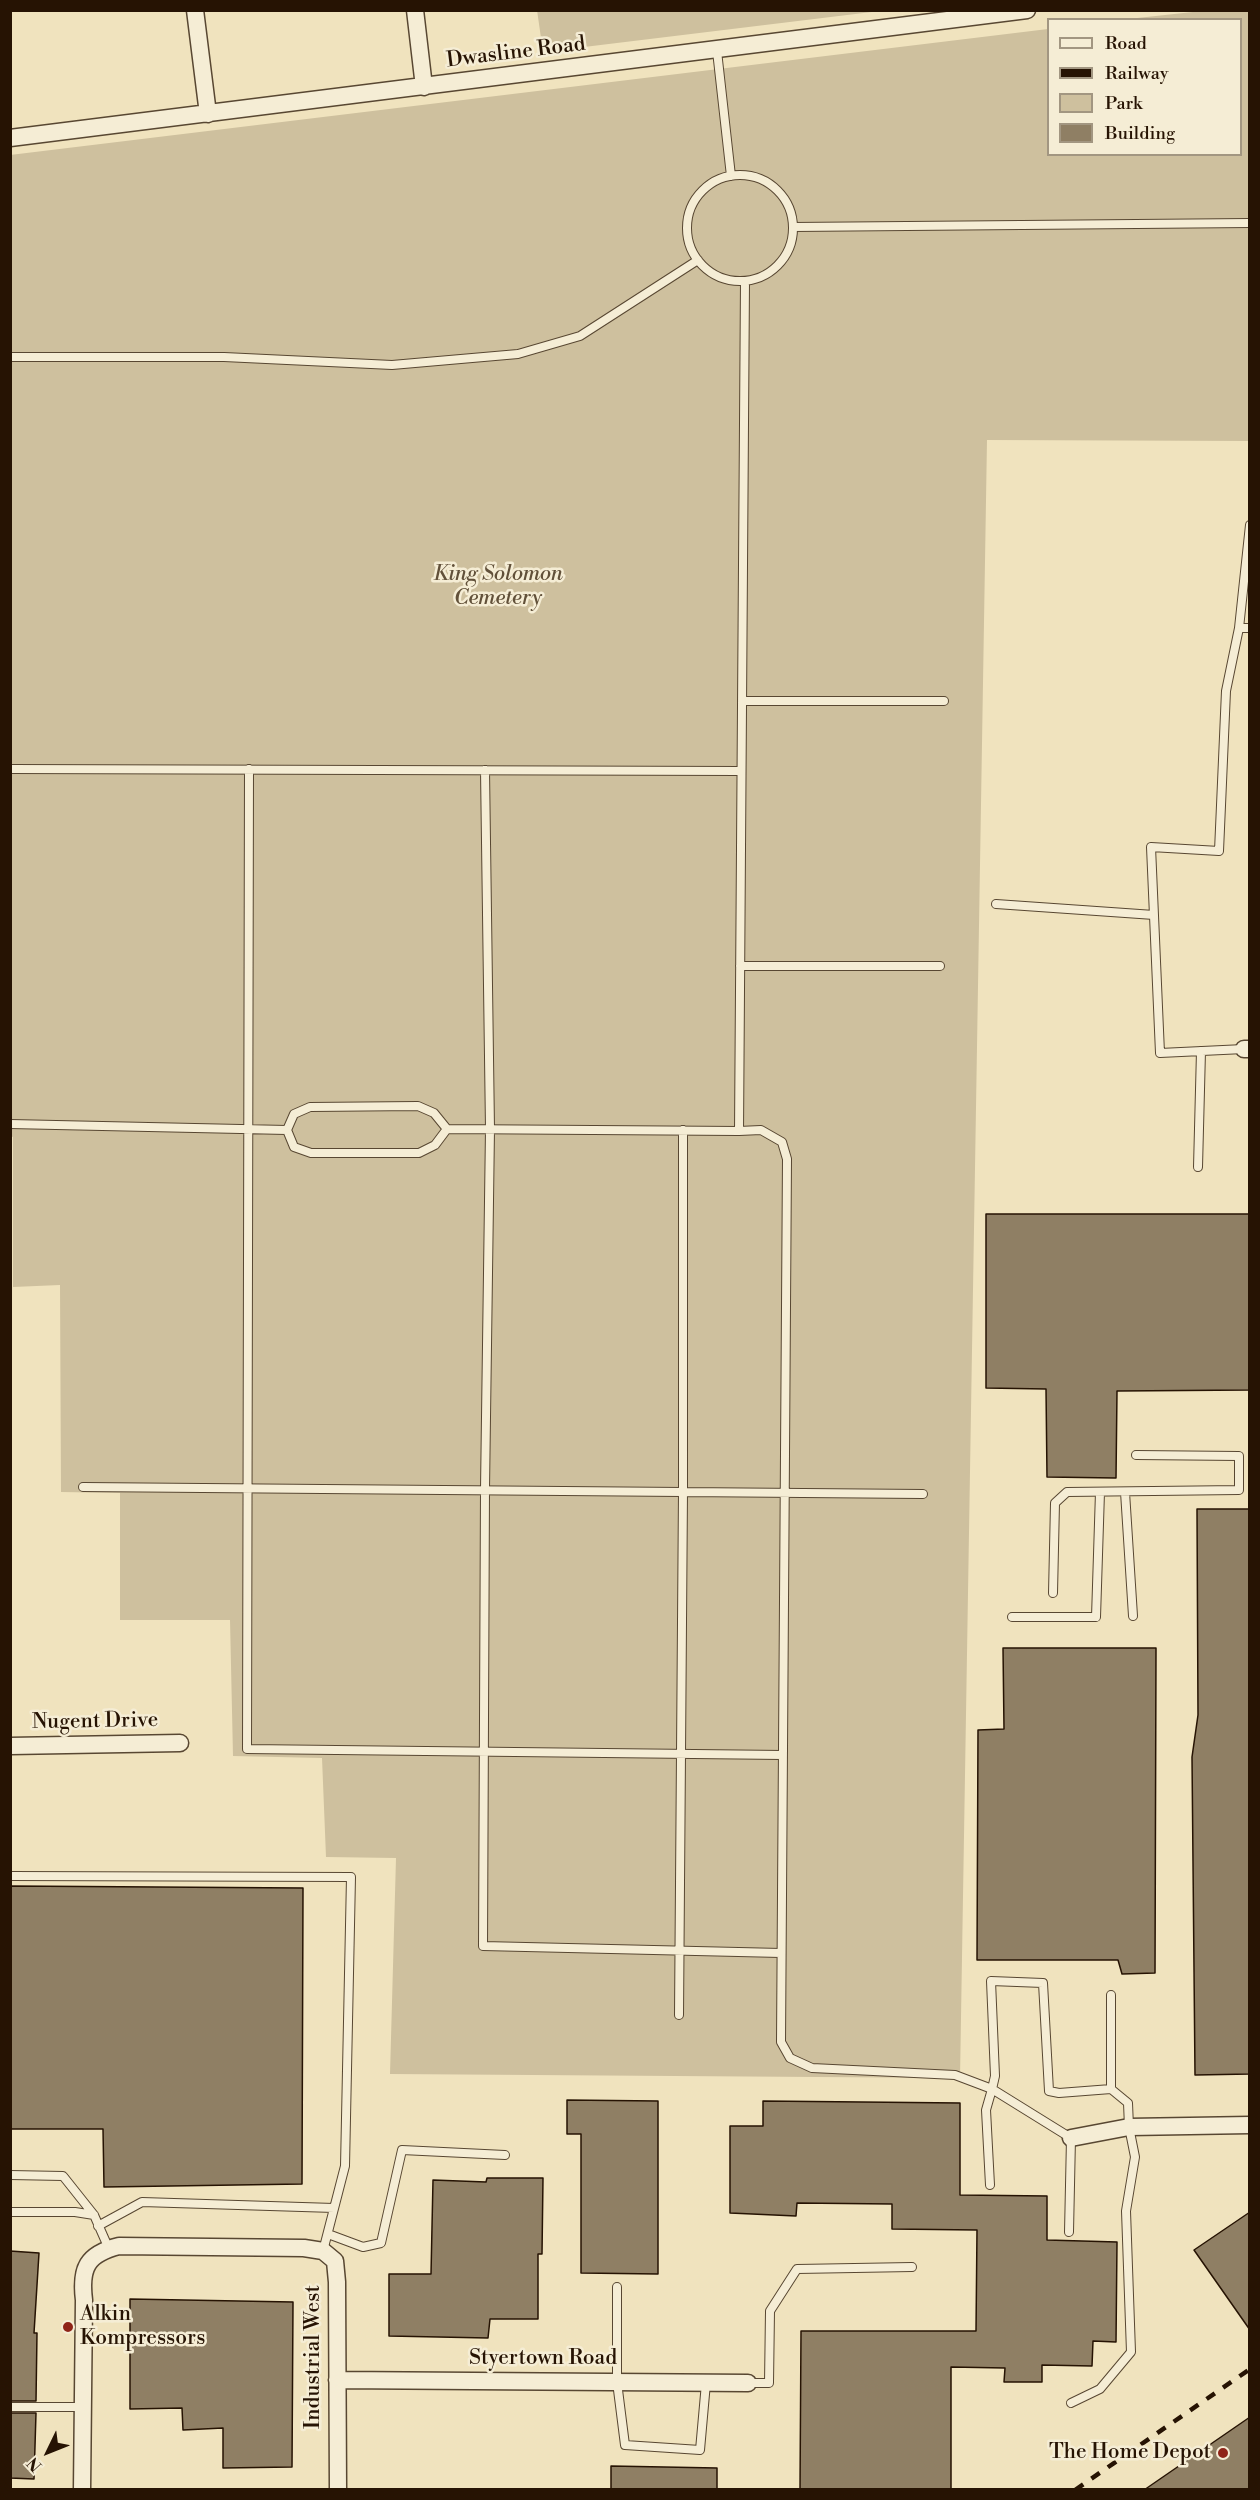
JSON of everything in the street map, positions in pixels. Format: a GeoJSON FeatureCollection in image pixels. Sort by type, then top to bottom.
{"type":"FeatureCollection","features":[{"type":"Feature","properties":{"kind":"street"},"geometry":{"type":"LineString","coordinates":[[195,10],[208,114]]}},
{"type":"Feature","properties":{"kind":"street"},"geometry":{"type":"LineString","coordinates":[[415,10],[424,87]]}},
{"type":"Feature","properties":{"kind":"street","name":"Dwasline Road"},"geometry":{"type":"LineString","coordinates":[[10,138],[717,51],[1027,10]]}},
{"type":"Feature","properties":{"kind":"street","name":"Nugent Drive"},"geometry":{"type":"LineString","coordinates":[[10,1746],[180,1743]]}},
{"type":"Feature","properties":{"kind":"street"},"geometry":{"type":"LineString","coordinates":[[1071,2138],[1129,2127],[1250,2125]]}},
{"type":"Feature","properties":{"kind":"street"},"geometry":{"type":"LineString","coordinates":[[82,2490],[84,2300],[81,2277],[88,2264],[101,2251],[119,2246],[142,2246],[301,2248],[323,2251]]}},
{"type":"Feature","properties":{"kind":"street","name":"Industrial West"},"geometry":{"type":"LineString","coordinates":[[323,2251],[335,2261],[336,2271],[338,2490]]}},
{"type":"Feature","properties":{"kind":"street","name":"Styertown Road"},"geometry":{"type":"LineString","coordinates":[[337,2380],[748,2383]]}},
{"type":"Feature","properties":{"kind":"lane"},"geometry":{"type":"LineString","coordinates":[[717,51],[731,176]]}},
{"type":"Feature","properties":{"kind":"lane"},"geometry":{"type":"LineString","coordinates":[[731,176],[749,176],[765,181],[778,191],[788,206],[793,227],[786,254],[776,268],[762,277],[745,281],[727,280],[711,272],[698,260],[690,244],[687,226],[691,209],[700,193],[714,182],[731,176]]}},
{"type":"Feature","properties":{"kind":"lane"},"geometry":{"type":"LineString","coordinates":[[793,227],[1250,223]]}},
{"type":"Feature","properties":{"kind":"lane"},"geometry":{"type":"LineString","coordinates":[[10,357],[224,357],[392,365],[518,354],[580,336],[698,260]]}},
{"type":"Feature","properties":{"kind":"lane"},"geometry":{"type":"LineString","coordinates":[[739,1131],[745,281]]}},
{"type":"Feature","properties":{"kind":"lane"},"geometry":{"type":"LineString","coordinates":[[1247,1049],[1160,1053],[1151,847],[1218,851],[1226,691],[1239,628],[1250,525]]}},
{"type":"Feature","properties":{"kind":"lane"},"geometry":{"type":"LineString","coordinates":[[1239,628],[1250,628]]}},
{"type":"Feature","properties":{"kind":"lane"},"geometry":{"type":"LineString","coordinates":[[742,701],[944,701]]}},
{"type":"Feature","properties":{"kind":"lane"},"geometry":{"type":"LineString","coordinates":[[10,769],[741,771]]}},
{"type":"Feature","properties":{"kind":"lane"},"geometry":{"type":"LineString","coordinates":[[249,769],[247,1749],[783,1755]]}},
{"type":"Feature","properties":{"kind":"lane"},"geometry":{"type":"LineString","coordinates":[[485,770],[490,1129],[485,1490],[483,1946],[781,1953]]}},
{"type":"Feature","properties":{"kind":"lane"},"geometry":{"type":"LineString","coordinates":[[996,904],[1154,915]]}},
{"type":"Feature","properties":{"kind":"lane"},"geometry":{"type":"LineString","coordinates":[[740,966],[940,966]]}},
{"type":"Feature","properties":{"kind":"lane"},"geometry":{"type":"LineString","coordinates":[[1198,1167],[1201,1051]]}},
{"type":"Feature","properties":{"kind":"lane"},"geometry":{"type":"LineString","coordinates":[[418,1106],[434,1113],[447,1129],[435,1145],[419,1153],[311,1154],[294,1147],[287,1130],[294,1114],[310,1107],[418,1106]]}},
{"type":"Feature","properties":{"kind":"lane"},"geometry":{"type":"LineString","coordinates":[[10,1124],[287,1130]]}},
{"type":"Feature","properties":{"kind":"lane"},"geometry":{"type":"LineString","coordinates":[[447,1129],[761,1130],[782,1142],[787,1159],[781,2042],[790,2058],[812,2068],[955,2075],[992,2089],[1071,2138],[1069,2232]]}},
{"type":"Feature","properties":{"kind":"lane"},"geometry":{"type":"LineString","coordinates":[[679,2015],[683,1130]]}},
{"type":"Feature","properties":{"kind":"lane"},"geometry":{"type":"LineString","coordinates":[[1053,1593],[1055,1503],[1067,1492],[1239,1490],[1239,1456],[1136,1455]]}},
{"type":"Feature","properties":{"kind":"lane"},"geometry":{"type":"LineString","coordinates":[[1239,1480],[1250,1480]]}},
{"type":"Feature","properties":{"kind":"lane"},"geometry":{"type":"LineString","coordinates":[[83,1487],[785,1491],[923,1494]]}},
{"type":"Feature","properties":{"kind":"lane"},"geometry":{"type":"LineString","coordinates":[[1125,1491],[1133,1616]]}},
{"type":"Feature","properties":{"kind":"lane"},"geometry":{"type":"LineString","coordinates":[[1011,1617],[1096,1617],[1100,1492]]}},
{"type":"Feature","properties":{"kind":"lane"},"geometry":{"type":"LineString","coordinates":[[10,1876],[351,1877],[345,2166],[323,2251]]}},
{"type":"Feature","properties":{"kind":"lane"},"geometry":{"type":"LineString","coordinates":[[990,2185],[986,2110],[995,2076],[991,1981],[1043,1983],[1049,2091],[1059,2093],[1111,2089],[1128,2103],[1129,2127],[1135,2157],[1126,2211],[1131,2352],[1100,2389],[1071,2403]]}},
{"type":"Feature","properties":{"kind":"lane"},"geometry":{"type":"LineString","coordinates":[[1111,2089],[1112,1995]]}},
{"type":"Feature","properties":{"kind":"lane"},"geometry":{"type":"LineString","coordinates":[[328,2234],[363,2247],[381,2243],[402,2150],[505,2155]]}},
{"type":"Feature","properties":{"kind":"lane"},"geometry":{"type":"LineString","coordinates":[[10,2175],[63,2176],[94,2215],[109,2249]]}},
{"type":"Feature","properties":{"kind":"lane"},"geometry":{"type":"LineString","coordinates":[[99,2226],[142,2202],[334,2208]]}},
{"type":"Feature","properties":{"kind":"lane"},"geometry":{"type":"LineString","coordinates":[[10,2212],[94,2215]]}},
{"type":"Feature","properties":{"kind":"lane"},"geometry":{"type":"LineString","coordinates":[[748,2383],[769,2383],[771,2311],[797,2269],[912,2267]]}},
{"type":"Feature","properties":{"kind":"lane"},"geometry":{"type":"LineString","coordinates":[[617,2287],[617,2382],[625,2445],[700,2450],[706,2383]]}},
{"type":"Feature","properties":{"kind":"lane"},"geometry":{"type":"LineString","coordinates":[[10,2407],[83,2407]]}},
{"type":"Feature","properties":{"kind":"green space"},"geometry":{"type":"Polygon","coordinates":[[[537,10],[880,10],[880,11],[543,52],[537,10]]]}},
{"type":"Feature","properties":{"kind":"green space","name":"King Solomon Cemetery"},"geometry":{"type":"Polygon","coordinates":[[[1202,11],[1249,11],[1249,441],[987,440],[960,2078],[390,2074],[396,1858],[326,1857],[322,1758],[233,1756],[230,1620],[120,1620],[120,1493],[61,1492],[60,1285],[13,1287],[13,1137],[10,1136],[10,155],[1047,29],[1047,156],[1242,156],[1242,18],[1137,18],[1202,11]]]}},
{"type":"Feature","properties":{"kind":"building"},"geometry":{"type":"Polygon","coordinates":[[[986,1214],[1250,1214],[1250,1390],[1117,1391],[1116,1478],[1047,1477],[1046,1389],[986,1388],[986,1214]]]}},
{"type":"Feature","properties":{"kind":"building"},"geometry":{"type":"Polygon","coordinates":[[[1197,1509],[1250,1509],[1250,2074],[1195,2075],[1192,1757],[1198,1715],[1197,1509]]]}},
{"type":"Feature","properties":{"kind":"building"},"geometry":{"type":"Polygon","coordinates":[[[1003,1648],[1156,1648],[1155,1973],[1122,1974],[1118,1960],[977,1960],[978,1730],[1004,1729],[1003,1648]]]}},
{"type":"Feature","properties":{"kind":"building"},"geometry":{"type":"Polygon","coordinates":[[[10,1886],[303,1888],[302,2184],[104,2187],[103,2129],[10,2129],[10,1886]]]}},
{"type":"Feature","properties":{"kind":"building"},"geometry":{"type":"Polygon","coordinates":[[[567,2100],[658,2101],[658,2274],[581,2273],[581,2134],[567,2134],[567,2100]]]}},
{"type":"Feature","properties":{"kind":"building"},"geometry":{"type":"Polygon","coordinates":[[[763,2101],[960,2103],[960,2195],[1047,2196],[1047,2240],[1117,2242],[1116,2342],[1093,2341],[1092,2366],[1042,2365],[1042,2382],[1004,2382],[1005,2368],[951,2367],[951,2490],[800,2490],[801,2331],[976,2331],[977,2230],[892,2229],[892,2204],[797,2203],[796,2216],[730,2213],[730,2126],[763,2126],[763,2101]]]}},
{"type":"Feature","properties":{"kind":"building"},"geometry":{"type":"Polygon","coordinates":[[[487,2178],[543,2178],[542,2254],[538,2254],[538,2319],[490,2319],[488,2338],[389,2336],[389,2274],[431,2274],[433,2180],[486,2182],[487,2178]]]}},
{"type":"Feature","properties":{"kind":"building"},"geometry":{"type":"Polygon","coordinates":[[[1250,2212],[1250,2330],[1194,2250],[1250,2212]]]}},
{"type":"Feature","properties":{"kind":"building"},"geometry":{"type":"Polygon","coordinates":[[[10,2251],[39,2253],[34,2333],[37,2333],[36,2401],[10,2401],[10,2251]]]}},
{"type":"Feature","properties":{"kind":"building"},"geometry":{"type":"Polygon","coordinates":[[[130,2299],[293,2302],[292,2467],[223,2468],[223,2428],[183,2430],[182,2408],[130,2409],[130,2299]]]}},
{"type":"Feature","properties":{"kind":"building"},"geometry":{"type":"Polygon","coordinates":[[[10,2413],[36,2413],[34,2479],[10,2478],[10,2413]]]}},
{"type":"Feature","properties":{"kind":"building","name":"The Home Depot"},"geometry":{"type":"Polygon","coordinates":[[[1250,2417],[1250,2490],[1144,2490],[1250,2417]]]}},
{"type":"Feature","properties":{"kind":"building"},"geometry":{"type":"Polygon","coordinates":[[[611,2466],[717,2468],[717,2490],[611,2490],[611,2466]]]}},
{"type":"Feature","properties":{"kind":"railway"},"geometry":{"type":"LineString","coordinates":[[1075,2490],[1250,2369]]}},
{"type":"Feature","properties":{"kind":"place","name":"Alkin Kompressors"},"geometry":{"type":"Point","coordinates":[68,2327]}},
{"type":"Feature","properties":{"kind":"place","name":"The Home Depot"},"geometry":{"type":"Point","coordinates":[1223,2453]}}]}
